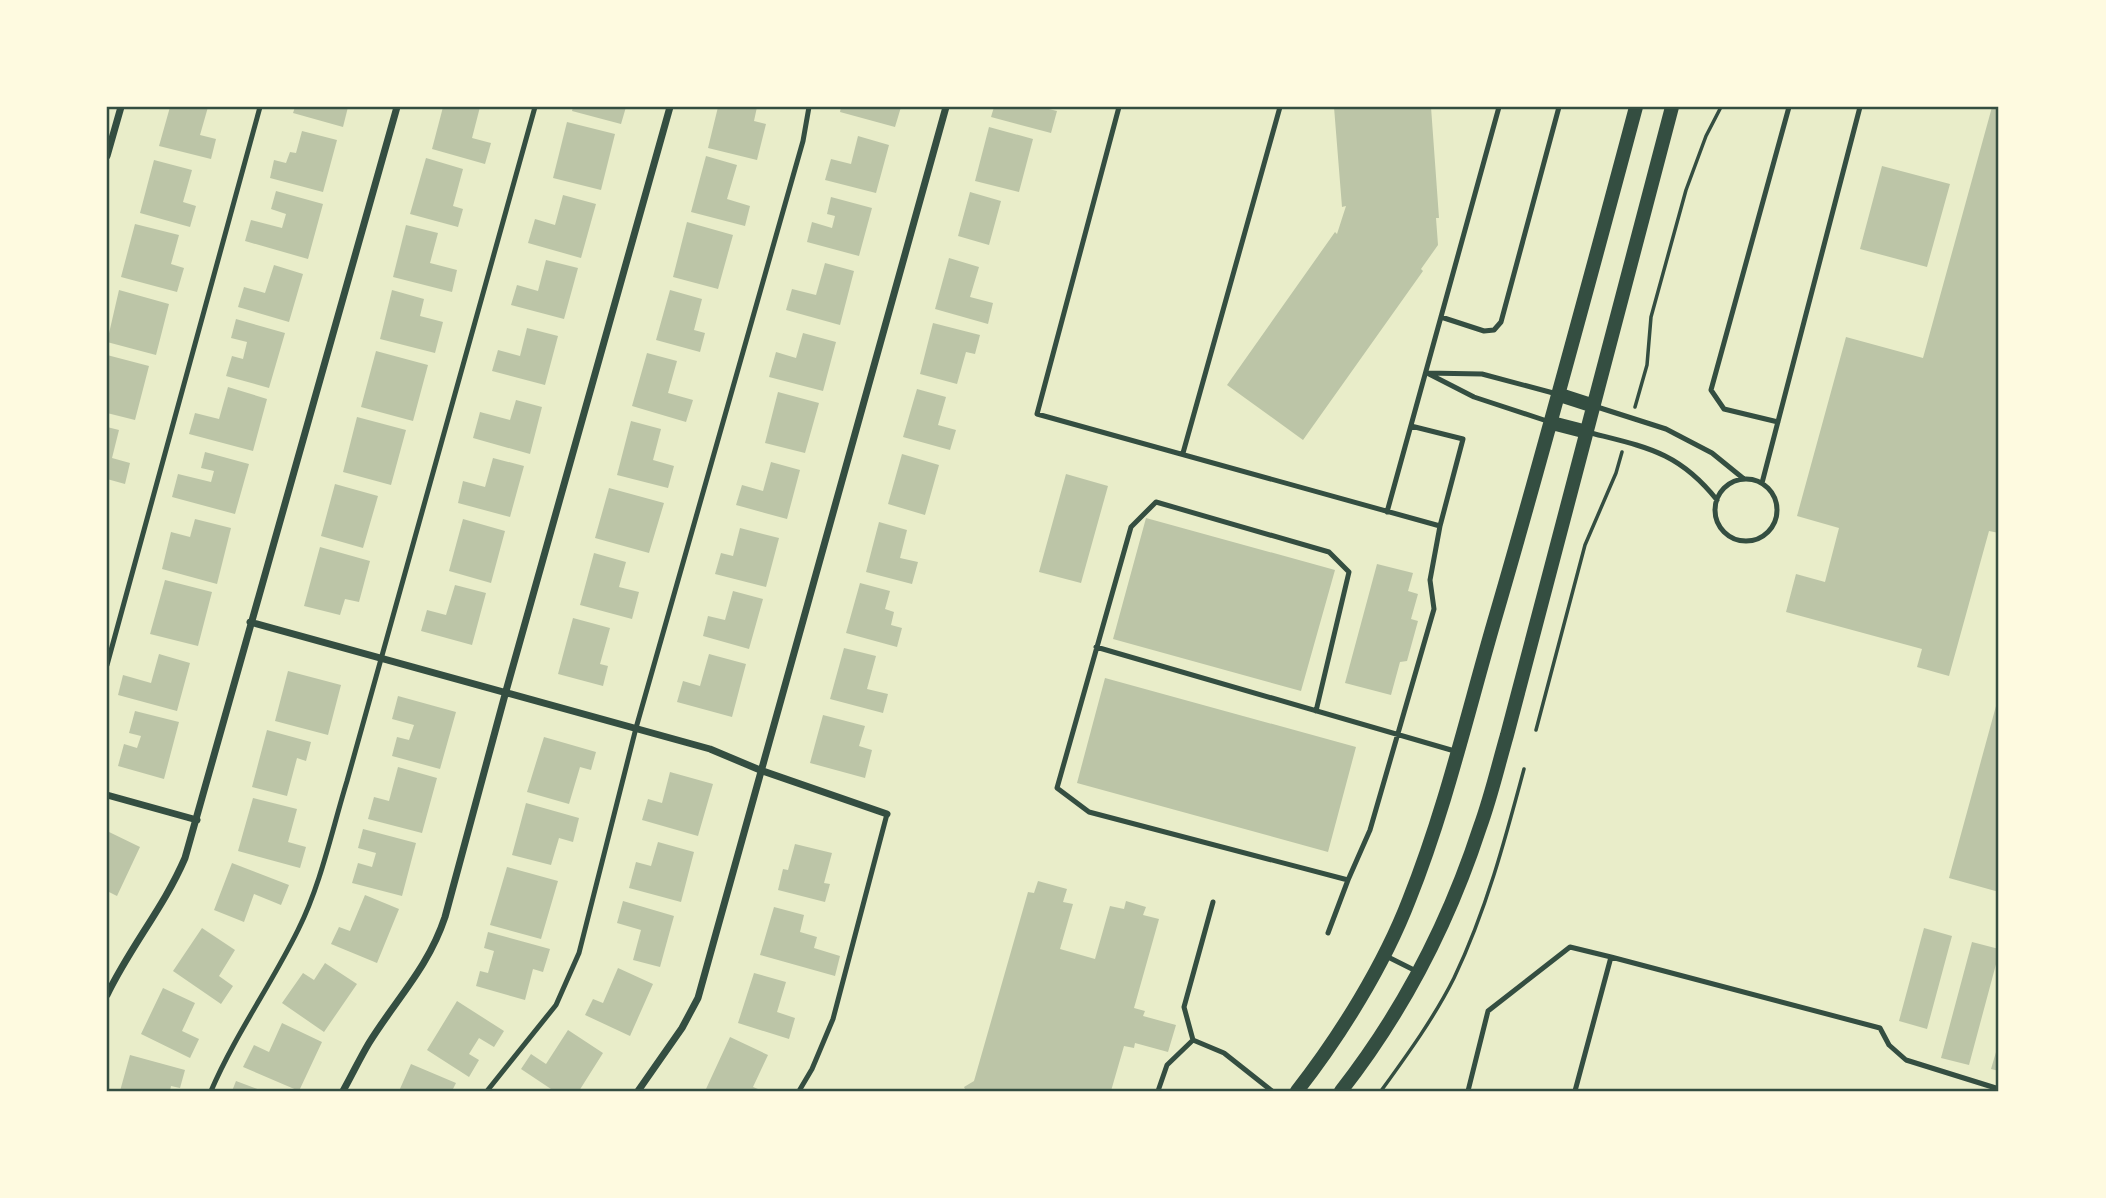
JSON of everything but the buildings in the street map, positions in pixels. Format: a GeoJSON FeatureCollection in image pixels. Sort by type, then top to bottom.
{"type":"FeatureCollection","features":[{"type":"Feature","properties":{"kind":"main road"},"geometry":{"type":"LineString","coordinates":[[1297,1091],[1314,1070],[1384,955],[1409,902],[1458,752],[1560,395],[1636,107]]}},
{"type":"Feature","properties":{"kind":"main road"},"geometry":{"type":"LineString","coordinates":[[1341,1091],[1377,1042],[1419,972],[1459,883],[1480,828],[1507,735],[1672,107]]}},
{"type":"Feature","properties":{"kind":"main road"},"geometry":{"type":"LineString","coordinates":[[1560,395],[1594,405]]}},
{"type":"Feature","properties":{"kind":"main road"},"geometry":{"type":"LineString","coordinates":[[1552,422],[1587,432]]}},
{"type":"Feature","properties":{"kind":"street"},"geometry":{"type":"LineString","coordinates":[[107,156],[121,107]]}},
{"type":"Feature","properties":{"kind":"street"},"geometry":{"type":"LineString","coordinates":[[107,995],[122,963],[171,890],[185,858],[397,107]]}},
{"type":"Feature","properties":{"kind":"street"},"geometry":{"type":"LineString","coordinates":[[343,1091],[369,1043],[423,968],[437,942],[670,107]]}},
{"type":"Feature","properties":{"kind":"street"},"geometry":{"type":"LineString","coordinates":[[638,1091],[682,1028],[698,998],[946,107]]}},
{"type":"Feature","properties":{"kind":"street"},"geometry":{"type":"LineString","coordinates":[[250,622],[710,749],[760,770],[887,814]]}},
{"type":"Feature","properties":{"kind":"street"},"geometry":{"type":"LineString","coordinates":[[107,795],[197,820]]}},
{"type":"Feature","properties":{"kind":"lane"},"geometry":{"type":"LineString","coordinates":[[107,665],[260,107]]}},
{"type":"Feature","properties":{"kind":"lane"},"geometry":{"type":"LineString","coordinates":[[211,1091],[223,1062],[300,927],[317,882],[535,107]]}},
{"type":"Feature","properties":{"kind":"lane"},"geometry":{"type":"LineString","coordinates":[[486,1091],[556,1005],[579,953],[636,728],[803,141],[809,107]]}},
{"type":"Feature","properties":{"kind":"lane"},"geometry":{"type":"LineString","coordinates":[[1119,107],[1037,414],[1440,526]]}},
{"type":"Feature","properties":{"kind":"lane"},"geometry":{"type":"LineString","coordinates":[[1183,453],[1280,107]]}},
{"type":"Feature","properties":{"kind":"lane"},"geometry":{"type":"LineString","coordinates":[[1387,512],[1499,107]]}},
{"type":"Feature","properties":{"kind":"lane"},"geometry":{"type":"LineString","coordinates":[[1441,317],[1484,331],[1494,330],[1501,322],[1559,107]]}},
{"type":"Feature","properties":{"kind":"lane"},"geometry":{"type":"LineString","coordinates":[[1778,422],[1724,409],[1711,390],[1789,107]]}},
{"type":"Feature","properties":{"kind":"lane"},"geometry":{"type":"LineString","coordinates":[[1762,483],[1860,107]]}},
{"type":"Feature","properties":{"kind":"lane"},"geometry":{"type":"LineString","coordinates":[[1426,373],[1482,374],[1560,395]]}},
{"type":"Feature","properties":{"kind":"lane"},"geometry":{"type":"LineString","coordinates":[[1426,373],[1474,397],[1552,422]]}},
{"type":"Feature","properties":{"kind":"lane"},"geometry":{"type":"LineString","coordinates":[[1594,405],[1666,429],[1713,453],[1744,479],[1762,483],[1773,495],[1777,510],[1773,525],[1761,537],[1743,541],[1727,534],[1717,519],[1717,501],[1727,485],[1744,479]]}},
{"type":"Feature","properties":{"kind":"lane"},"geometry":{"type":"LineString","coordinates":[[1328,933],[1370,830],[1434,608],[1430,580],[1440,526],[1463,439],[1411,426]]}},
{"type":"Feature","properties":{"kind":"lane"},"geometry":{"type":"LineString","coordinates":[[1587,432],[1651,449],[1672,458],[1700,479],[1717,501]]}},
{"type":"Feature","properties":{"kind":"lane"},"geometry":{"type":"LineString","coordinates":[[1316,711],[1349,572],[1329,552],[1156,502],[1131,527],[1057,788],[1089,812],[1348,880]]}},
{"type":"Feature","properties":{"kind":"lane"},"geometry":{"type":"LineString","coordinates":[[1096,647],[1458,752]]}},
{"type":"Feature","properties":{"kind":"lane"},"geometry":{"type":"LineString","coordinates":[[799,1091],[812,1069],[833,1019],[887,814]]}},
{"type":"Feature","properties":{"kind":"lane"},"geometry":{"type":"LineString","coordinates":[[1193,1040],[1184,1007],[1213,902]]}},
{"type":"Feature","properties":{"kind":"lane"},"geometry":{"type":"LineString","coordinates":[[1468,1091],[1488,1011],[1570,947],[1880,1028],[1889,1045],[1906,1060],[1999,1089]]}},
{"type":"Feature","properties":{"kind":"lane"},"geometry":{"type":"LineString","coordinates":[[1384,955],[1419,972]]}},
{"type":"Feature","properties":{"kind":"lane"},"geometry":{"type":"LineString","coordinates":[[1575,1091],[1611,957]]}},
{"type":"Feature","properties":{"kind":"lane"},"geometry":{"type":"LineString","coordinates":[[1158,1091],[1167,1065],[1193,1040]]}},
{"type":"Feature","properties":{"kind":"lane"},"geometry":{"type":"LineString","coordinates":[[1193,1040],[1224,1053],[1272,1091]]}},
{"type":"Feature","properties":{"kind":"path"},"geometry":{"type":"LineString","coordinates":[[1636,406],[1647,365],[1651,317],[1686,190],[1706,136],[1721,107]]}},
{"type":"Feature","properties":{"kind":"path"},"geometry":{"type":"LineString","coordinates":[[1536,730],[1585,545],[1623,450]]}},
{"type":"Feature","properties":{"kind":"path"},"geometry":{"type":"LineString","coordinates":[[1381,1091],[1423,1032],[1453,980],[1482,914],[1502,854],[1524,769]]}}]}
